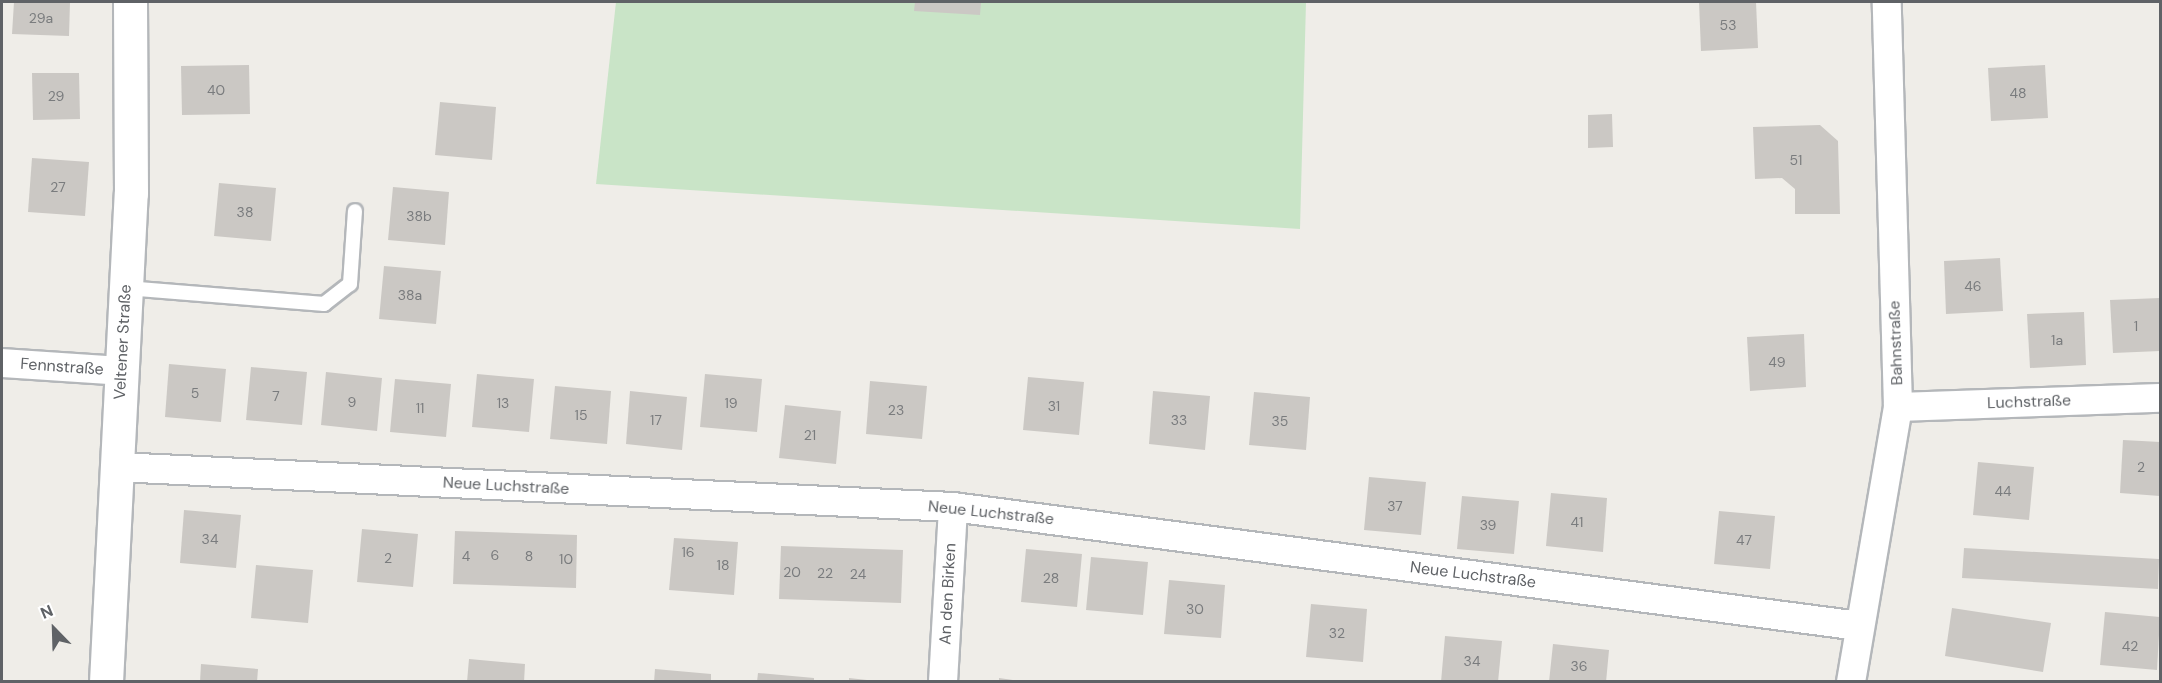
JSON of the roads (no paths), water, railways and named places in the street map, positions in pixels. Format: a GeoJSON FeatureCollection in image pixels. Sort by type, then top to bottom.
{"type":"FeatureCollection","features":[{"type":"Feature","properties":{"kind":"main road","name":"Veltener Straße"},"geometry":{"type":"LineString","coordinates":[[106,681],[131,193],[130,2]]}},
{"type":"Feature","properties":{"kind":"street","name":"Bahnstraße"},"geometry":{"type":"LineString","coordinates":[[1851,681],[1898,407],[1887,2]]}},
{"type":"Feature","properties":{"kind":"street","name":"Fennstraße"},"geometry":{"type":"LineString","coordinates":[[2,363],[122,371]]}},
{"type":"Feature","properties":{"kind":"street","name":"Luchstraße"},"geometry":{"type":"LineString","coordinates":[[1898,407],[2160,398]]}},
{"type":"Feature","properties":{"kind":"street","name":"Neue Luchstraße"},"geometry":{"type":"LineString","coordinates":[[117,467],[953,507],[1859,626]]}},
{"type":"Feature","properties":{"kind":"street","name":"An den Birken"},"geometry":{"type":"LineString","coordinates":[[943,681],[953,507]]}},
{"type":"Feature","properties":{"kind":"lane"},"geometry":{"type":"LineString","coordinates":[[126,288],[324,304],[350,284],[355,211]]}}]}
